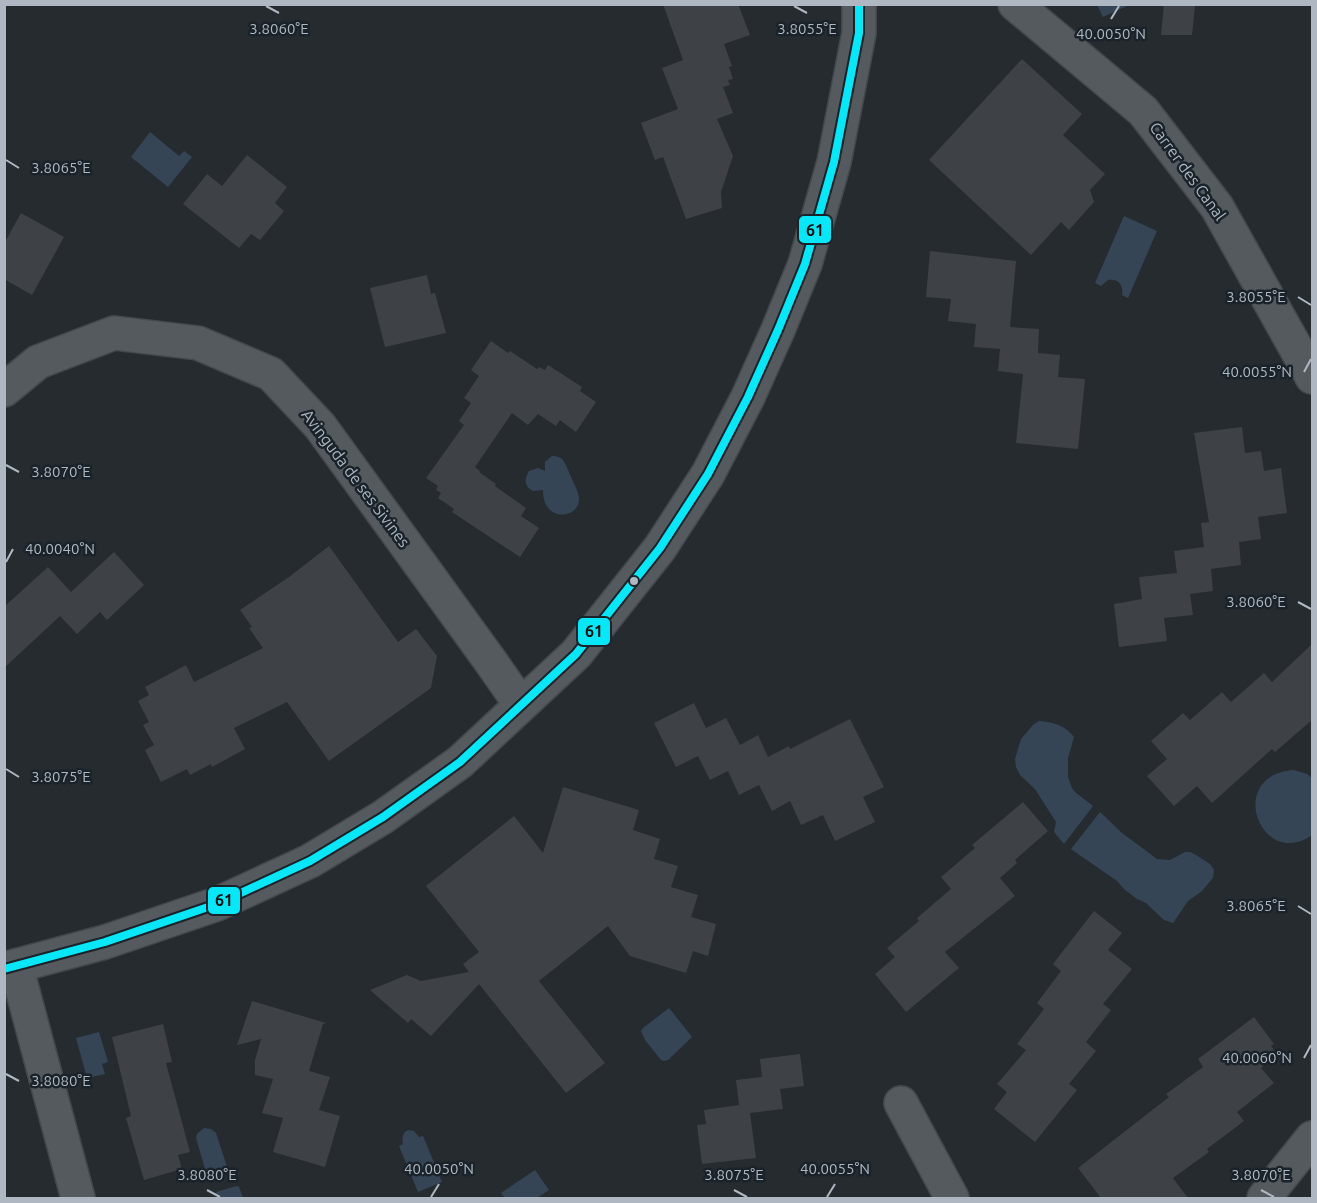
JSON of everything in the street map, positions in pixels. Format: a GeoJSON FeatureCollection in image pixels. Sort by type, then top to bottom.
{"type":"FeatureCollection","features":[{"type":"Feature","properties":{"kind":"street"},"geometry":{"type":"LineString","coordinates":[[78,1198],[10,967],[105,942],[217,904],[310,861],[383,818],[460,762],[576,654],[660,548],[708,474],[748,397],[778,330],[806,264],[834,162],[859,33],[859,4]]}},
{"type":"Feature","properties":{"kind":"street","name":"Carrer des Canal"},"geometry":{"type":"LineString","coordinates":[[1015,4],[1143,111],[1217,207],[1312,377]]}},
{"type":"Feature","properties":{"kind":"street","name":"Avinguda de ses Sivines"},"geometry":{"type":"LineString","coordinates":[[4,390],[38,362],[114,333],[198,343],[271,374],[320,426],[492,662],[520,705]]}},
{"type":"Feature","properties":{"kind":"street"},"geometry":{"type":"LineString","coordinates":[[901,1103],[952,1198]]}},
{"type":"Feature","properties":{"kind":"street"},"geometry":{"type":"LineString","coordinates":[[1264,1198],[1312,1138]]}},
{"type":"Feature","properties":{"kind":"water"},"geometry":{"type":"Polygon","coordinates":[[[1097,5],[1129,5],[1103,17],[1097,5]]]}},
{"type":"Feature","properties":{"kind":"water"},"geometry":{"type":"Polygon","coordinates":[[[150,132],[179,156],[184,151],[192,157],[168,187],[131,157],[150,132]]]}},
{"type":"Feature","properties":{"kind":"water"},"geometry":{"type":"Polygon","coordinates":[[[1124,216],[1157,231],[1128,298],[1122,295],[1122,288],[1117,281],[1108,280],[1101,286],[1095,283],[1124,216]]]}},
{"type":"Feature","properties":{"kind":"water"},"geometry":{"type":"Polygon","coordinates":[[[552,456],[561,458],[564,462],[579,497],[578,505],[568,514],[554,513],[544,501],[543,490],[533,491],[526,482],[529,471],[538,468],[545,471],[545,462],[552,456]]]}},
{"type":"Feature","properties":{"kind":"water"},"geometry":{"type":"Polygon","coordinates":[[[1039,721],[1059,725],[1074,737],[1068,758],[1068,777],[1075,792],[1093,806],[1064,844],[1054,832],[1056,822],[1035,789],[1020,775],[1016,767],[1015,759],[1021,739],[1039,721]]]}},
{"type":"Feature","properties":{"kind":"water"},"geometry":{"type":"Polygon","coordinates":[[[1294,770],[1312,778],[1312,835],[1294,843],[1278,841],[1265,832],[1258,818],[1255,802],[1260,787],[1273,776],[1294,770]]]}},
{"type":"Feature","properties":{"kind":"water"},"geometry":{"type":"Polygon","coordinates":[[[1100,812],[1122,833],[1157,859],[1170,860],[1185,852],[1190,852],[1210,864],[1214,870],[1213,878],[1202,891],[1188,901],[1173,923],[1164,920],[1146,903],[1137,899],[1117,881],[1071,849],[1100,812]]]}},
{"type":"Feature","properties":{"kind":"water"},"geometry":{"type":"Polygon","coordinates":[[[669,1008],[692,1037],[668,1060],[664,1061],[645,1040],[641,1031],[669,1008]]]}},
{"type":"Feature","properties":{"kind":"water"},"geometry":{"type":"Polygon","coordinates":[[[99,1032],[108,1062],[102,1064],[105,1074],[87,1078],[76,1038],[99,1032]]]}},
{"type":"Feature","properties":{"kind":"water"},"geometry":{"type":"Polygon","coordinates":[[[204,1128],[216,1133],[228,1170],[207,1176],[196,1138],[204,1128]]]}},
{"type":"Feature","properties":{"kind":"water"},"geometry":{"type":"Polygon","coordinates":[[[408,1130],[414,1131],[419,1137],[423,1136],[442,1182],[418,1192],[399,1146],[403,1144],[403,1136],[408,1130]]]}},
{"type":"Feature","properties":{"kind":"water"},"geometry":{"type":"Polygon","coordinates":[[[535,1170],[549,1190],[537,1198],[505,1198],[501,1193],[535,1170]]]}},
{"type":"Feature","properties":{"kind":"water"},"geometry":{"type":"Polygon","coordinates":[[[237,1186],[243,1198],[218,1198],[216,1192],[237,1186]]]}},
{"type":"Feature","properties":{"kind":"building"},"geometry":{"type":"Polygon","coordinates":[[[663,4],[738,4],[750,35],[724,44],[732,66],[729,67],[733,79],[728,80],[730,85],[723,87],[733,113],[717,119],[733,156],[721,192],[722,208],[686,219],[663,157],[655,160],[641,123],[678,109],[662,68],[683,60],[663,4]]]}},
{"type":"Feature","properties":{"kind":"building"},"geometry":{"type":"Polygon","coordinates":[[[1164,4],[1195,6],[1192,35],[1161,35],[1164,4]]]}},
{"type":"Feature","properties":{"kind":"building"},"geometry":{"type":"Polygon","coordinates":[[[1022,59],[1082,114],[1063,135],[1105,174],[1090,190],[1094,202],[1069,230],[1061,222],[1031,255],[929,160],[1022,59]]]}},
{"type":"Feature","properties":{"kind":"building"},"geometry":{"type":"Polygon","coordinates":[[[247,155],[287,187],[275,203],[284,211],[260,240],[251,234],[239,248],[183,204],[207,174],[222,186],[247,155]]]}},
{"type":"Feature","properties":{"kind":"building"},"geometry":{"type":"Polygon","coordinates":[[[21,213],[64,237],[32,295],[4,279],[4,244],[21,213]]]}},
{"type":"Feature","properties":{"kind":"building"},"geometry":{"type":"Polygon","coordinates":[[[930,251],[1016,261],[1010,327],[1039,329],[1038,353],[1060,355],[1058,377],[1085,379],[1078,449],[1016,443],[1023,374],[998,371],[1000,349],[974,347],[976,324],[948,321],[951,299],[926,297],[930,251]]]}},
{"type":"Feature","properties":{"kind":"building"},"geometry":{"type":"Polygon","coordinates":[[[427,275],[431,294],[435,293],[446,333],[385,347],[370,288],[427,275]]]}},
{"type":"Feature","properties":{"kind":"building"},"geometry":{"type":"Polygon","coordinates":[[[491,341],[537,369],[539,367],[545,370],[548,365],[582,387],[580,391],[596,402],[576,432],[560,420],[556,426],[538,414],[528,425],[512,413],[475,467],[496,484],[495,486],[526,508],[521,516],[539,528],[520,557],[452,512],[454,509],[438,498],[441,493],[436,490],[438,486],[426,478],[464,425],[459,421],[471,403],[464,398],[479,376],[471,370],[491,341]]]}},
{"type":"Feature","properties":{"kind":"building"},"geometry":{"type":"Polygon","coordinates":[[[1242,427],[1245,453],[1261,451],[1264,471],[1281,468],[1287,513],[1258,517],[1261,539],[1239,542],[1241,565],[1211,569],[1213,591],[1190,594],[1193,615],[1164,618],[1167,641],[1119,647],[1114,604],[1142,599],[1139,577],[1177,573],[1174,551],[1204,547],[1201,523],[1209,522],[1194,433],[1242,427]]]}},
{"type":"Feature","properties":{"kind":"building"},"geometry":{"type":"Polygon","coordinates":[[[329,546],[398,642],[416,629],[437,656],[431,688],[329,761],[287,702],[234,728],[245,749],[212,767],[211,764],[190,775],[187,769],[161,782],[145,750],[154,745],[143,725],[149,722],[138,701],[149,695],[145,687],[186,665],[194,682],[263,648],[240,610],[289,577],[329,546]]]}},
{"type":"Feature","properties":{"kind":"building"},"geometry":{"type":"Polygon","coordinates":[[[114,552],[144,585],[107,620],[100,612],[77,634],[60,616],[4,668],[4,607],[48,567],[71,592],[114,552]]]}},
{"type":"Feature","properties":{"kind":"building"},"geometry":{"type":"Polygon","coordinates":[[[1312,644],[1312,720],[1275,752],[1272,749],[1212,803],[1197,786],[1174,806],[1147,776],[1167,759],[1151,741],[1183,713],[1190,720],[1222,692],[1231,702],[1264,673],[1272,682],[1312,644]]]}},
{"type":"Feature","properties":{"kind":"building"},"geometry":{"type":"Polygon","coordinates":[[[694,703],[706,728],[726,718],[740,745],[758,735],[768,757],[789,746],[790,749],[850,719],[884,787],[863,797],[875,822],[835,841],[823,815],[801,825],[790,801],[772,811],[759,785],[739,795],[728,771],[710,780],[698,756],[676,767],[654,723],[694,703]]]}},
{"type":"Feature","properties":{"kind":"building"},"geometry":{"type":"Polygon","coordinates":[[[563,787],[639,810],[633,830],[660,839],[654,859],[678,866],[671,887],[698,895],[691,917],[716,924],[708,956],[693,951],[686,973],[630,956],[608,926],[539,981],[605,1063],[566,1093],[479,984],[431,1036],[411,1019],[408,1023],[370,990],[407,975],[421,981],[469,972],[463,964],[479,952],[426,886],[514,816],[543,853],[563,787]]]}},
{"type":"Feature","properties":{"kind":"building"},"geometry":{"type":"Polygon","coordinates":[[[1023,802],[1048,831],[1015,860],[1017,863],[1000,878],[1015,896],[945,952],[959,968],[906,1012],[875,974],[895,957],[887,948],[919,921],[917,918],[951,889],[941,877],[975,848],[972,845],[1023,802]]]}},
{"type":"Feature","properties":{"kind":"building"},"geometry":{"type":"Polygon","coordinates":[[[1094,911],[1122,933],[1108,950],[1132,969],[1103,1004],[1111,1010],[1086,1042],[1096,1051],[1069,1084],[1077,1090],[1035,1142],[994,1109],[1007,1092],[997,1084],[1026,1050],[1017,1044],[1044,1009],[1037,1003],[1061,971],[1053,964],[1094,911]]]}},
{"type":"Feature","properties":{"kind":"building"},"geometry":{"type":"Polygon","coordinates":[[[252,1001],[326,1023],[323,1024],[309,1071],[330,1077],[319,1110],[340,1116],[325,1167],[273,1152],[283,1118],[262,1113],[273,1079],[255,1075],[255,1060],[261,1039],[237,1045],[252,1001]]]}},
{"type":"Feature","properties":{"kind":"building"},"geometry":{"type":"Polygon","coordinates":[[[1254,1017],[1274,1044],[1271,1046],[1278,1055],[1261,1068],[1274,1083],[1237,1112],[1244,1121],[1207,1149],[1209,1152],[1173,1178],[1188,1198],[1101,1198],[1078,1168],[1169,1097],[1166,1094],[1203,1067],[1198,1059],[1254,1017]]]}},
{"type":"Feature","properties":{"kind":"building"},"geometry":{"type":"Polygon","coordinates":[[[163,1024],[172,1062],[166,1063],[190,1152],[178,1155],[182,1169],[144,1180],[126,1118],[131,1116],[112,1037],[163,1024]]]}},
{"type":"Feature","properties":{"kind":"building"},"geometry":{"type":"Polygon","coordinates":[[[800,1054],[804,1086],[780,1089],[783,1109],[750,1113],[756,1158],[702,1164],[697,1125],[706,1124],[704,1110],[739,1105],[736,1080],[762,1077],[760,1059],[800,1054]]]}},
{"type":"Feature","properties":{"kind":"transit line","name":"61"},"geometry":{"type":"LineString","coordinates":[[4,969],[105,942],[217,904],[310,861],[383,817],[460,762],[576,654],[660,548],[708,474],[748,397],[778,330],[805,264],[834,162],[859,33],[859,4]]}}]}
